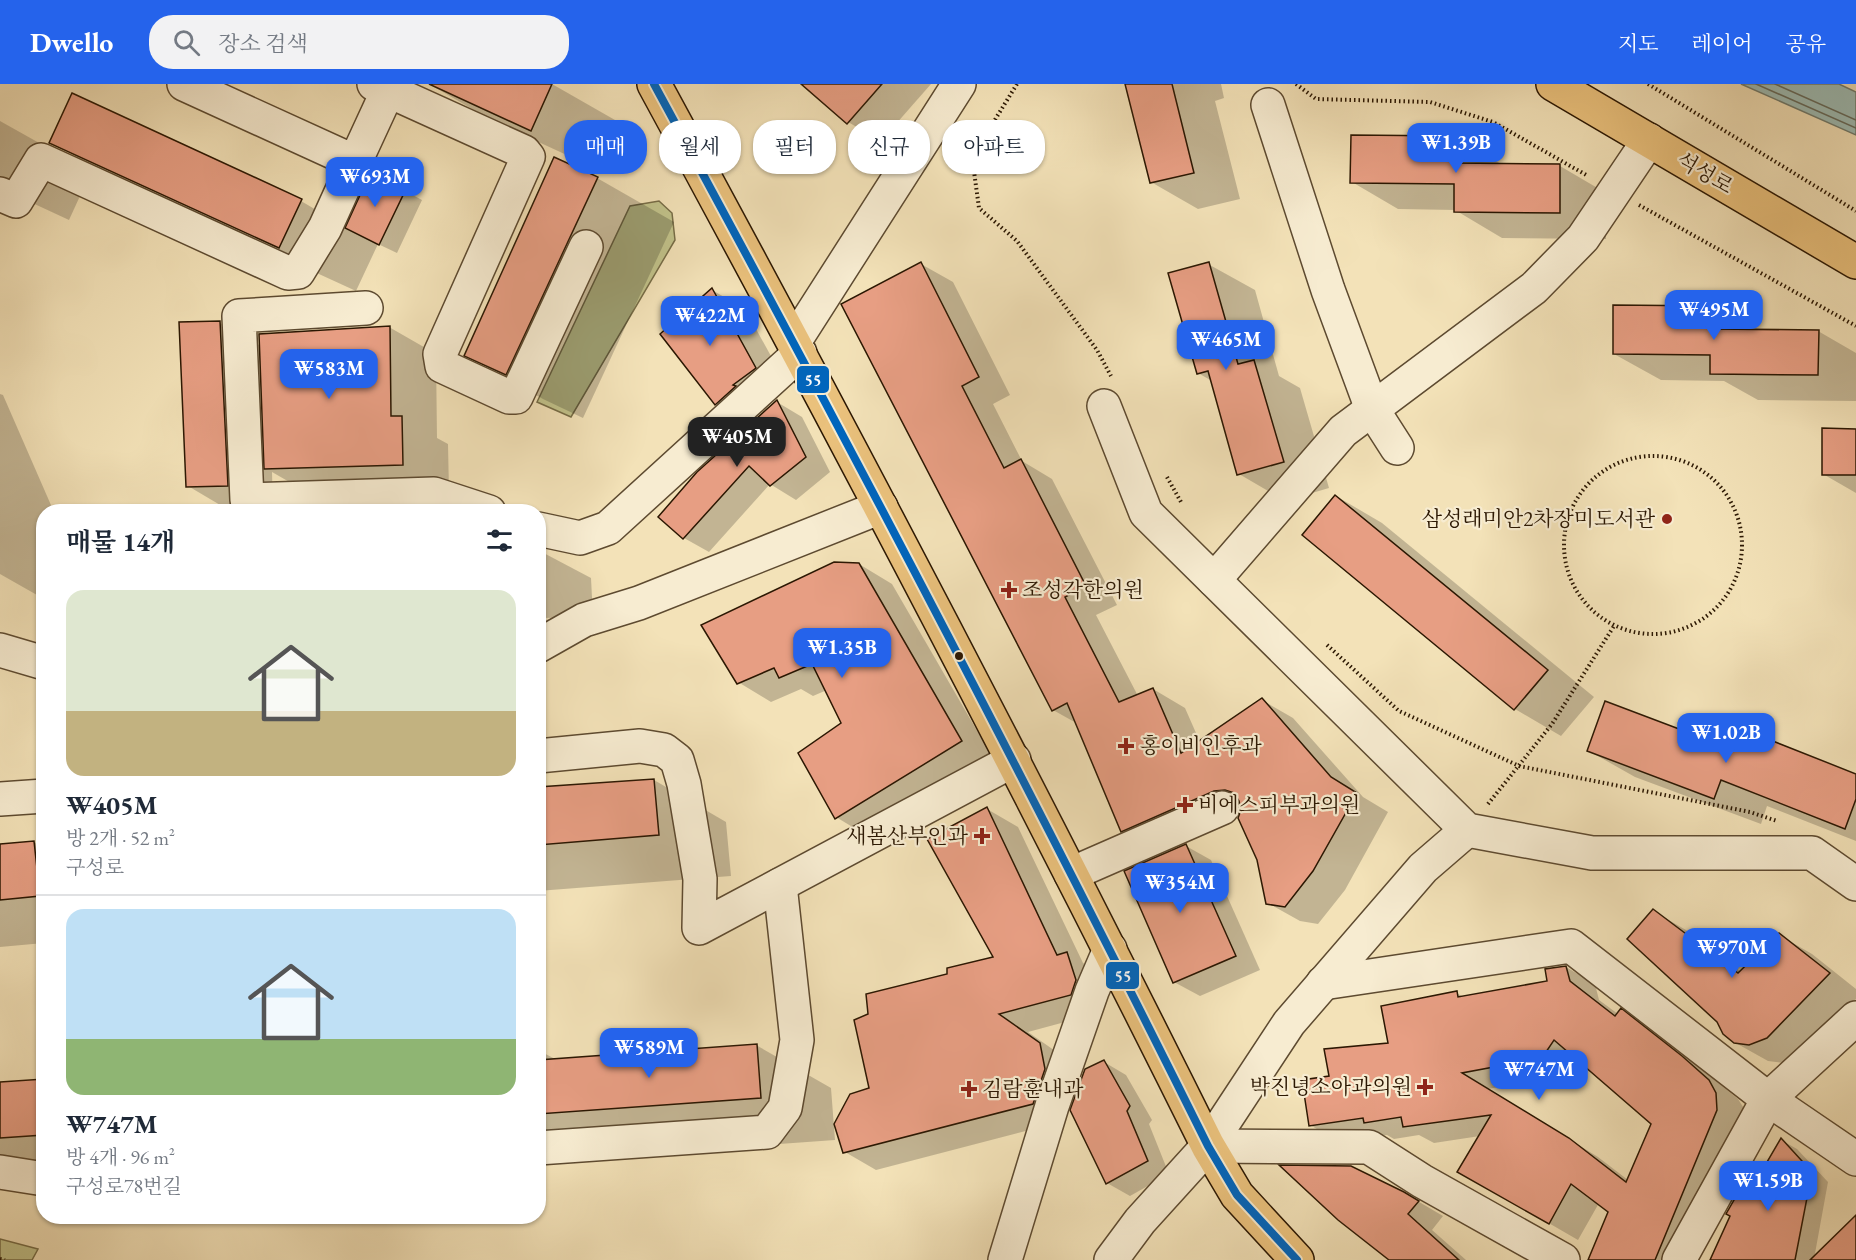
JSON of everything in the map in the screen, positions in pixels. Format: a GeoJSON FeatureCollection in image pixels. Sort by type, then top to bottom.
{"type":"FeatureCollection","features":[{"type":"Feature","properties":{"kind":"main road"},"geometry":{"type":"LineString","coordinates":[[654,84],[797,348],[1014,760],[1208,1146],[1237,1195],[1297,1260]]}},
{"type":"Feature","properties":{"kind":"main road","name":"석성로"},"geometry":{"type":"LineString","coordinates":[[1553,84],[1856,262]]}},
{"type":"Feature","properties":{"kind":"street"},"geometry":{"type":"LineString","coordinates":[[184,84],[355,162]]}},
{"type":"Feature","properties":{"kind":"street"},"geometry":{"type":"LineString","coordinates":[[546,531],[580,538],[608,528],[797,348],[959,84]]}},
{"type":"Feature","properties":{"kind":"street"},"geometry":{"type":"LineString","coordinates":[[0,194],[16,201],[41,160],[288,273],[298,272],[325,228],[355,162],[385,86],[524,152],[528,157],[440,354],[442,366],[509,398],[516,397],[586,247]]}},
{"type":"Feature","properties":{"kind":"street"},"geometry":{"type":"LineString","coordinates":[[1268,105],[1328,290],[1372,409],[1397,448]]}},
{"type":"Feature","properties":{"kind":"street"},"geometry":{"type":"LineString","coordinates":[[1214,580],[1343,430],[1534,288],[1583,238],[1649,140]]}},
{"type":"Feature","properties":{"kind":"street"},"geometry":{"type":"LineString","coordinates":[[247,504],[239,316],[366,308]]}},
{"type":"Feature","properties":{"kind":"street"},"geometry":{"type":"LineString","coordinates":[[1109,393],[1146,513],[1467,830],[1592,853],[1812,853],[1856,884]]}},
{"type":"Feature","properties":{"kind":"street"},"geometry":{"type":"LineString","coordinates":[[378,504],[434,494],[465,504]]}},
{"type":"Feature","properties":{"kind":"street"},"geometry":{"type":"LineString","coordinates":[[546,641],[584,620],[639,603],[881,507]]}},
{"type":"Feature","properties":{"kind":"street"},"geometry":{"type":"LineString","coordinates":[[0,650],[36,661]]}},
{"type":"Feature","properties":{"kind":"street"},"geometry":{"type":"LineString","coordinates":[[546,755],[639,746],[664,750],[677,760],[684,784],[700,879],[699,928],[1014,760]]}},
{"type":"Feature","properties":{"kind":"street"},"geometry":{"type":"LineString","coordinates":[[0,799],[36,797]]}},
{"type":"Feature","properties":{"kind":"street"},"geometry":{"type":"LineString","coordinates":[[1071,874],[1222,808]]}},
{"type":"Feature","properties":{"kind":"street"},"geometry":{"type":"LineString","coordinates":[[1111,1260],[1140,1221],[1208,1146],[1289,1023],[1424,868],[1467,830]]}},
{"type":"Feature","properties":{"kind":"street"},"geometry":{"type":"LineString","coordinates":[[546,1147],[767,1132],[785,1108],[797,1040],[780,885]]}},
{"type":"Feature","properties":{"kind":"street"},"geometry":{"type":"LineString","coordinates":[[1323,983],[1571,946],[1768,1098],[1856,1159]]}},
{"type":"Feature","properties":{"kind":"street"},"geometry":{"type":"LineString","coordinates":[[1005,1260],[1056,1096],[1092,991],[1110,949]]}},
{"type":"Feature","properties":{"kind":"street"},"geometry":{"type":"LineString","coordinates":[[1679,1260],[1768,1098],[1856,1018]]}},
{"type":"Feature","properties":{"kind":"street"},"geometry":{"type":"LineString","coordinates":[[1208,1146],[1369,1147],[1422,1181],[1563,1260]]}},
{"type":"Feature","properties":{"kind":"street"},"geometry":{"type":"LineString","coordinates":[[0,1172],[36,1178]]}},
{"type":"Feature","properties":{"kind":"path"},"geometry":{"type":"LineString","coordinates":[[1017,84],[972,158],[979,208],[1017,241],[1096,350],[1109,393]]}},
{"type":"Feature","properties":{"kind":"path"},"geometry":{"type":"LineString","coordinates":[[1648,84],[1856,211]]}},
{"type":"Feature","properties":{"kind":"path"},"geometry":{"type":"LineString","coordinates":[[1654,455],[1682,460],[1708,474],[1727,495],[1740,522],[1742,550],[1736,579],[1721,603],[1699,622],[1672,632],[1643,634],[1614,626],[1589,608],[1571,583],[1563,553],[1565,522],[1578,495],[1599,472],[1625,459],[1644,456],[1654,455]]}},
{"type":"Feature","properties":{"kind":"path"},"geometry":{"type":"LineString","coordinates":[[1165,472],[1187,512]]}},
{"type":"Feature","properties":{"kind":"path"},"geometry":{"type":"LineString","coordinates":[[1467,830],[1552,724],[1614,626]]}},
{"type":"Feature","properties":{"kind":"path"},"geometry":{"type":"LineString","coordinates":[[1320,639],[1399,711],[1519,766],[1750,812],[1782,822]]}},
{"type":"Feature","properties":{"kind":"path"},"geometry":{"type":"LineString","coordinates":[[0,1258],[5,1260]]}},
{"type":"Feature","properties":{"kind":"green space"},"geometry":{"type":"Polygon","coordinates":[[[659,201],[672,213],[675,240],[571,417],[537,402],[630,206],[659,201]]]}},
{"type":"Feature","properties":{"kind":"green space"},"geometry":{"type":"Polygon","coordinates":[[[0,1239],[38,1249],[32,1260],[0,1260],[0,1239]]]}},
{"type":"Feature","properties":{"kind":"water"},"geometry":{"type":"Polygon","coordinates":[[[1741,84],[1839,84],[1856,92],[1856,135],[1741,84]]]}},
{"type":"Feature","properties":{"kind":"building"},"geometry":{"type":"Polygon","coordinates":[[[429,84],[552,84],[531,131],[429,84]]]}},
{"type":"Feature","properties":{"kind":"building"},"geometry":{"type":"Polygon","coordinates":[[[801,84],[882,84],[850,120],[848,120],[847,124],[801,84]]]}},
{"type":"Feature","properties":{"kind":"building"},"geometry":{"type":"Polygon","coordinates":[[[1125,84],[1172,84],[1194,173],[1150,183],[1125,84]]]}},
{"type":"Feature","properties":{"kind":"building"},"geometry":{"type":"Polygon","coordinates":[[[72,93],[302,199],[279,248],[49,143],[72,93]]]}},
{"type":"Feature","properties":{"kind":"building"},"geometry":{"type":"Polygon","coordinates":[[[1351,135],[1455,136],[1455,163],[1560,164],[1560,213],[1454,212],[1454,184],[1350,183],[1351,135]]]}},
{"type":"Feature","properties":{"kind":"building"},"geometry":{"type":"Polygon","coordinates":[[[554,157],[564,162],[564,174],[591,174],[598,177],[506,375],[464,356],[554,157]]]}},
{"type":"Feature","properties":{"kind":"building"},"geometry":{"type":"Polygon","coordinates":[[[371,171],[406,189],[379,245],[345,228],[371,171]]]}},
{"type":"Feature","properties":{"kind":"building"},"geometry":{"type":"Polygon","coordinates":[[[921,262],[979,377],[962,386],[1004,468],[1021,459],[1086,586],[1065,597],[1119,702],[1153,688],[1181,753],[1262,698],[1331,777],[1357,793],[1313,871],[1285,907],[1266,904],[1257,860],[1238,818],[1241,810],[1234,793],[1225,790],[1214,791],[1121,832],[1067,703],[1052,711],[841,304],[921,262]]]}},
{"type":"Feature","properties":{"kind":"building"},"geometry":{"type":"Polygon","coordinates":[[[1209,262],[1238,364],[1254,360],[1284,462],[1237,475],[1208,371],[1197,374],[1168,273],[1209,262]]]}},
{"type":"Feature","properties":{"kind":"building"},"geometry":{"type":"Polygon","coordinates":[[[712,288],[756,368],[733,385],[736,386],[715,405],[660,334],[712,288]]]}},
{"type":"Feature","properties":{"kind":"building"},"geometry":{"type":"Polygon","coordinates":[[[1613,305],[1716,306],[1715,329],[1819,330],[1818,375],[1710,374],[1710,355],[1613,354],[1613,305]]]}},
{"type":"Feature","properties":{"kind":"building"},"geometry":{"type":"Polygon","coordinates":[[[220,321],[228,486],[186,487],[179,322],[220,321]]]}},
{"type":"Feature","properties":{"kind":"building"},"geometry":{"type":"Polygon","coordinates":[[[390,326],[391,416],[402,416],[403,465],[264,469],[259,334],[390,326]]]}},
{"type":"Feature","properties":{"kind":"building"},"geometry":{"type":"Polygon","coordinates":[[[777,400],[806,457],[770,486],[749,466],[683,539],[658,517],[697,472],[777,400]]]}},
{"type":"Feature","properties":{"kind":"building"},"geometry":{"type":"Polygon","coordinates":[[[1822,428],[1856,429],[1856,475],[1822,475],[1822,428]]]}},
{"type":"Feature","properties":{"kind":"building"},"geometry":{"type":"Polygon","coordinates":[[[1335,495],[1548,670],[1514,710],[1302,535],[1335,495]]]}},
{"type":"Feature","properties":{"kind":"building"},"geometry":{"type":"Polygon","coordinates":[[[834,562],[859,563],[962,741],[835,819],[798,753],[841,723],[812,664],[779,678],[774,668],[737,684],[701,625],[834,562]]]}},
{"type":"Feature","properties":{"kind":"building"},"geometry":{"type":"Polygon","coordinates":[[[1605,701],[1732,749],[1740,728],[1856,774],[1856,799],[1845,829],[1721,780],[1714,799],[1587,751],[1605,701]]]}},
{"type":"Feature","properties":{"kind":"building"},"geometry":{"type":"Polygon","coordinates":[[[654,779],[659,835],[546,844],[546,786],[654,779]]]}},
{"type":"Feature","properties":{"kind":"building"},"geometry":{"type":"Polygon","coordinates":[[[987,807],[1057,955],[1067,952],[1076,980],[1071,995],[999,1014],[1040,1043],[1045,1069],[1033,1104],[843,1153],[834,1124],[850,1094],[869,1088],[854,1020],[868,1014],[866,994],[947,974],[947,968],[993,957],[927,839],[987,807]]]}},
{"type":"Feature","properties":{"kind":"building"},"geometry":{"type":"Polygon","coordinates":[[[34,841],[36,896],[0,900],[0,844],[34,841]]]}},
{"type":"Feature","properties":{"kind":"building"},"geometry":{"type":"Polygon","coordinates":[[[1186,844],[1236,956],[1173,983],[1124,871],[1186,844]]]}},
{"type":"Feature","properties":{"kind":"building"},"geometry":{"type":"Polygon","coordinates":[[[1653,909],[1738,973],[1779,933],[1830,973],[1767,1038],[1749,1045],[1734,1043],[1723,1034],[1717,1022],[1627,939],[1653,909]]]}},
{"type":"Feature","properties":{"kind":"building"},"geometry":{"type":"Polygon","coordinates":[[[1566,966],[1570,981],[1615,1016],[1621,1008],[1709,1080],[1716,1093],[1717,1110],[1655,1260],[1588,1260],[1608,1212],[1571,1184],[1549,1224],[1457,1172],[1491,1115],[1403,1127],[1401,1117],[1364,1123],[1363,1118],[1309,1126],[1302,1080],[1329,1076],[1324,1049],[1388,1043],[1381,1006],[1457,991],[1458,997],[1547,981],[1545,969],[1566,966]],[[1554,1040],[1542,1058],[1462,1073],[1569,1138],[1626,1182],[1651,1124],[1554,1040]]]}},
{"type":"Feature","properties":{"kind":"building"},"geometry":{"type":"Polygon","coordinates":[[[757,1044],[761,1098],[546,1113],[546,1059],[757,1044]]]}},
{"type":"Feature","properties":{"kind":"building"},"geometry":{"type":"Polygon","coordinates":[[[1104,1060],[1130,1106],[1127,1111],[1148,1161],[1106,1184],[1070,1110],[1085,1069],[1104,1060]]]}},
{"type":"Feature","properties":{"kind":"building"},"geometry":{"type":"Polygon","coordinates":[[[36,1080],[36,1136],[0,1138],[0,1082],[36,1080]]]}},
{"type":"Feature","properties":{"kind":"building"},"geometry":{"type":"Polygon","coordinates":[[[1781,1138],[1812,1172],[1795,1260],[1710,1260],[1730,1216],[1726,1214],[1741,1188],[1749,1193],[1781,1138]]]}},
{"type":"Feature","properties":{"kind":"building"},"geometry":{"type":"Polygon","coordinates":[[[1279,1165],[1351,1166],[1404,1192],[1419,1201],[1408,1214],[1459,1260],[1389,1260],[1338,1220],[1279,1165]]]}},
{"type":"Feature","properties":{"kind":"building"},"geometry":{"type":"Polygon","coordinates":[[[1856,1215],[1856,1260],[1810,1260],[1856,1215]]]}},
{"type":"Feature","properties":{"kind":"transit line","name":"55"},"geometry":{"type":"LineString","coordinates":[[654,84],[936,612],[1208,1146],[1237,1195],[1297,1260]]}},
{"type":"Feature","properties":{"kind":"place","name":"삼성래미안2차장미도서관"},"geometry":{"type":"Point","coordinates":[1667,519]}},
{"type":"Feature","properties":{"kind":"place","name":"조성각한의원"},"geometry":{"type":"Point","coordinates":[1009,590]}},
{"type":"Feature","properties":{"kind":"place","name":"홍이비인후과"},"geometry":{"type":"Point","coordinates":[1126,746]}},
{"type":"Feature","properties":{"kind":"place","name":"비에스피부과의원"},"geometry":{"type":"Point","coordinates":[1185,805]}},
{"type":"Feature","properties":{"kind":"place","name":"새봄산부인과"},"geometry":{"type":"Point","coordinates":[982,836]}},
{"type":"Feature","properties":{"kind":"place","name":"박진녕소아과의원"},"geometry":{"type":"Point","coordinates":[1425,1087]}},
{"type":"Feature","properties":{"kind":"place","name":"김람훈내과"},"geometry":{"type":"Point","coordinates":[969,1089]}}]}
